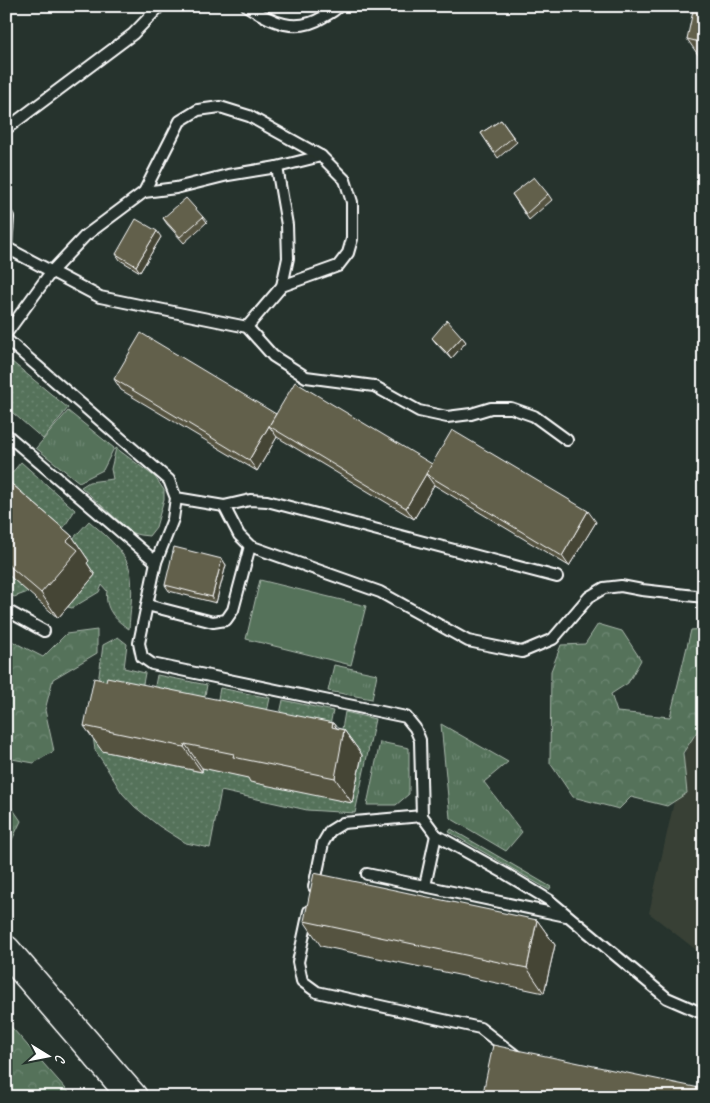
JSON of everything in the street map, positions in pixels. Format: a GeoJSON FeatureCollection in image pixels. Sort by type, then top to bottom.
{"type":"FeatureCollection","features":[{"type":"Feature","properties":{"kind":"main road"},"geometry":{"type":"LineString","coordinates":[[6,950],[133,1097]]}},
{"type":"Feature","properties":{"kind":"lane"},"geometry":{"type":"LineString","coordinates":[[6,129],[133,34],[160,6]]}},
{"type":"Feature","properties":{"kind":"lane"},"geometry":{"type":"LineString","coordinates":[[247,6],[265,18],[291,26],[315,22],[336,10],[339,6]]}},
{"type":"Feature","properties":{"kind":"lane"},"geometry":{"type":"LineString","coordinates":[[6,334],[52,272],[85,236],[144,192],[180,121],[198,110],[220,106],[249,116],[320,156],[345,180],[352,202],[352,239],[348,253],[338,266],[282,286]]}},
{"type":"Feature","properties":{"kind":"lane"},"geometry":{"type":"LineString","coordinates":[[144,192],[176,188],[228,175],[277,168],[320,156]]}},
{"type":"Feature","properties":{"kind":"lane"},"geometry":{"type":"LineString","coordinates":[[248,327],[282,286],[288,258],[287,226],[277,168]]}},
{"type":"Feature","properties":{"kind":"lane"},"geometry":{"type":"LineString","coordinates":[[6,214],[8,217],[7,248],[100,297],[248,327],[273,356],[306,377],[374,386],[419,411],[447,417],[471,414],[491,408],[510,408],[534,416],[567,440]]}},
{"type":"Feature","properties":{"kind":"lane"},"geometry":{"type":"LineString","coordinates":[[6,339],[169,480],[176,498],[173,519],[156,562],[139,643],[142,657],[152,664],[406,716],[415,728],[420,740],[422,816],[436,835],[549,900],[667,998],[704,1014]]}},
{"type":"Feature","properties":{"kind":"lane"},"geometry":{"type":"LineString","coordinates":[[6,434],[156,562]]}},
{"type":"Feature","properties":{"kind":"lane"},"geometry":{"type":"LineString","coordinates":[[176,498],[224,506],[250,500],[267,501],[557,577]]}},
{"type":"Feature","properties":{"kind":"lane"},"geometry":{"type":"LineString","coordinates":[[224,506],[239,536],[250,546],[380,592],[468,641],[522,652],[553,639],[589,597],[604,588],[621,586],[704,598]]}},
{"type":"Feature","properties":{"kind":"lane"},"geometry":{"type":"LineString","coordinates":[[147,605],[213,622],[226,620],[233,610],[250,546]]}},
{"type":"Feature","properties":{"kind":"lane"},"geometry":{"type":"LineString","coordinates":[[6,610],[44,630]]}},
{"type":"Feature","properties":{"kind":"lane"},"geometry":{"type":"LineString","coordinates":[[422,816],[343,823],[330,831],[323,843],[298,962],[302,981],[317,992],[480,1028],[513,1055],[523,1057]]}},
{"type":"Feature","properties":{"kind":"lane"},"geometry":{"type":"LineString","coordinates":[[425,886],[436,835]]}},
{"type":"Feature","properties":{"kind":"lane"},"geometry":{"type":"LineString","coordinates":[[367,874],[570,916]]}},
{"type":"Feature","properties":{"kind":"shaded area"},"geometry":{"type":"Polygon","coordinates":[[[704,669],[704,956],[649,913],[704,669]]]}},
{"type":"Feature","properties":{"kind":"green space"},"geometry":{"type":"Polygon","coordinates":[[[6,357],[68,408],[43,439],[6,407],[6,357]]]}},
{"type":"Feature","properties":{"kind":"green space"},"geometry":{"type":"Polygon","coordinates":[[[68,411],[114,448],[103,470],[79,482],[36,448],[68,411]]]}},
{"type":"Feature","properties":{"kind":"green space"},"geometry":{"type":"Polygon","coordinates":[[[116,448],[155,477],[164,490],[164,499],[156,527],[149,536],[132,533],[81,487],[89,482],[113,479],[111,469],[116,448]]]}},
{"type":"Feature","properties":{"kind":"green space"},"geometry":{"type":"Polygon","coordinates":[[[21,462],[75,510],[59,535],[6,480],[21,462]]]}},
{"type":"Feature","properties":{"kind":"green space"},"geometry":{"type":"Polygon","coordinates":[[[89,521],[116,546],[129,568],[132,590],[129,629],[119,622],[112,613],[107,603],[107,591],[102,585],[99,592],[72,608],[68,607],[84,566],[89,561],[69,543],[89,521]]]}},
{"type":"Feature","properties":{"kind":"green space"},"geometry":{"type":"Polygon","coordinates":[[[6,573],[28,592],[14,597],[6,592],[6,573]]]}},
{"type":"Feature","properties":{"kind":"green space"},"geometry":{"type":"Polygon","coordinates":[[[260,580],[366,606],[351,665],[246,639],[260,580]]]}},
{"type":"Feature","properties":{"kind":"green space"},"geometry":{"type":"Polygon","coordinates":[[[598,624],[622,631],[641,660],[628,683],[611,694],[617,712],[670,717],[691,630],[704,629],[702,724],[683,753],[687,793],[667,806],[631,797],[619,809],[573,797],[550,763],[551,671],[561,645],[585,644],[598,624]]]}},
{"type":"Feature","properties":{"kind":"green space"},"geometry":{"type":"Polygon","coordinates":[[[97,630],[97,653],[53,679],[45,710],[54,751],[34,763],[12,759],[6,751],[6,638],[43,657],[66,634],[97,630]]]}},
{"type":"Feature","properties":{"kind":"green space"},"geometry":{"type":"Polygon","coordinates":[[[118,637],[127,644],[124,668],[145,673],[139,705],[102,751],[201,772],[202,768],[251,778],[352,803],[362,755],[339,746],[345,712],[375,719],[355,813],[307,810],[221,791],[210,848],[186,843],[159,826],[135,807],[122,793],[95,750],[92,729],[103,645],[118,637]]]}},
{"type":"Feature","properties":{"kind":"green space"},"geometry":{"type":"Polygon","coordinates":[[[334,665],[377,674],[372,699],[328,691],[334,665]]]}},
{"type":"Feature","properties":{"kind":"green space"},"geometry":{"type":"Polygon","coordinates":[[[157,675],[207,685],[201,717],[151,707],[157,675]]]}},
{"type":"Feature","properties":{"kind":"green space"},"geometry":{"type":"Polygon","coordinates":[[[220,688],[270,698],[263,730],[214,720],[220,688]]]}},
{"type":"Feature","properties":{"kind":"green space"},"geometry":{"type":"Polygon","coordinates":[[[283,700],[333,711],[326,743],[276,733],[283,700]]]}},
{"type":"Feature","properties":{"kind":"green space"},"geometry":{"type":"Polygon","coordinates":[[[441,724],[508,762],[484,782],[522,832],[506,851],[450,818],[441,724]]]}},
{"type":"Feature","properties":{"kind":"green space"},"geometry":{"type":"Polygon","coordinates":[[[380,742],[409,748],[409,794],[396,805],[367,805],[380,742]]]}},
{"type":"Feature","properties":{"kind":"green space"},"geometry":{"type":"Polygon","coordinates":[[[6,799],[21,821],[10,844],[6,845],[6,799]]]}},
{"type":"Feature","properties":{"kind":"green space"},"geometry":{"type":"Polygon","coordinates":[[[451,829],[551,887],[549,890],[449,832],[451,829]]]}},
{"type":"Feature","properties":{"kind":"green space"},"geometry":{"type":"Polygon","coordinates":[[[6,1021],[73,1097],[6,1097],[6,1021]]]}},
{"type":"Feature","properties":{"kind":"building"},"geometry":{"type":"Polygon","coordinates":[[[694,6],[704,6],[704,43],[687,39],[694,6]]]}},
{"type":"Feature","properties":{"kind":"building"},"geometry":{"type":"Polygon","coordinates":[[[501,120],[513,137],[494,153],[481,133],[501,120]]]}},
{"type":"Feature","properties":{"kind":"building"},"geometry":{"type":"Polygon","coordinates":[[[534,177],[548,194],[526,214],[512,194],[534,177]]]}},
{"type":"Feature","properties":{"kind":"building"},"geometry":{"type":"Polygon","coordinates":[[[186,198],[203,217],[180,237],[163,218],[186,198]]]}},
{"type":"Feature","properties":{"kind":"building"},"geometry":{"type":"Polygon","coordinates":[[[136,219],[157,231],[136,266],[116,254],[136,219]]]}},
{"type":"Feature","properties":{"kind":"building"},"geometry":{"type":"Polygon","coordinates":[[[447,320],[462,337],[447,353],[432,338],[447,320]]]}},
{"type":"Feature","properties":{"kind":"building"},"geometry":{"type":"Polygon","coordinates":[[[141,333],[276,414],[249,460],[114,379],[141,333]]]}},
{"type":"Feature","properties":{"kind":"building"},"geometry":{"type":"Polygon","coordinates":[[[295,382],[432,464],[406,508],[269,426],[295,382]]]}},
{"type":"Feature","properties":{"kind":"building"},"geometry":{"type":"Polygon","coordinates":[[[452,430],[588,511],[562,556],[426,474],[452,430]]]}},
{"type":"Feature","properties":{"kind":"building"},"geometry":{"type":"Polygon","coordinates":[[[6,479],[72,536],[67,541],[78,550],[41,593],[6,563],[6,479]]]}},
{"type":"Feature","properties":{"kind":"building"},"geometry":{"type":"Polygon","coordinates":[[[174,547],[222,559],[212,597],[165,585],[174,547]]]}},
{"type":"Feature","properties":{"kind":"building"},"geometry":{"type":"Polygon","coordinates":[[[107,677],[333,723],[332,727],[344,730],[335,778],[233,757],[234,754],[185,744],[184,747],[84,726],[94,678],[106,681],[107,677]]]}},
{"type":"Feature","properties":{"kind":"building"},"geometry":{"type":"Polygon","coordinates":[[[314,873],[537,920],[527,968],[304,921],[314,873]]]}},
{"type":"Feature","properties":{"kind":"building"},"geometry":{"type":"Polygon","coordinates":[[[493,1045],[704,1089],[704,1097],[500,1097],[483,1093],[493,1045]]]}}]}
